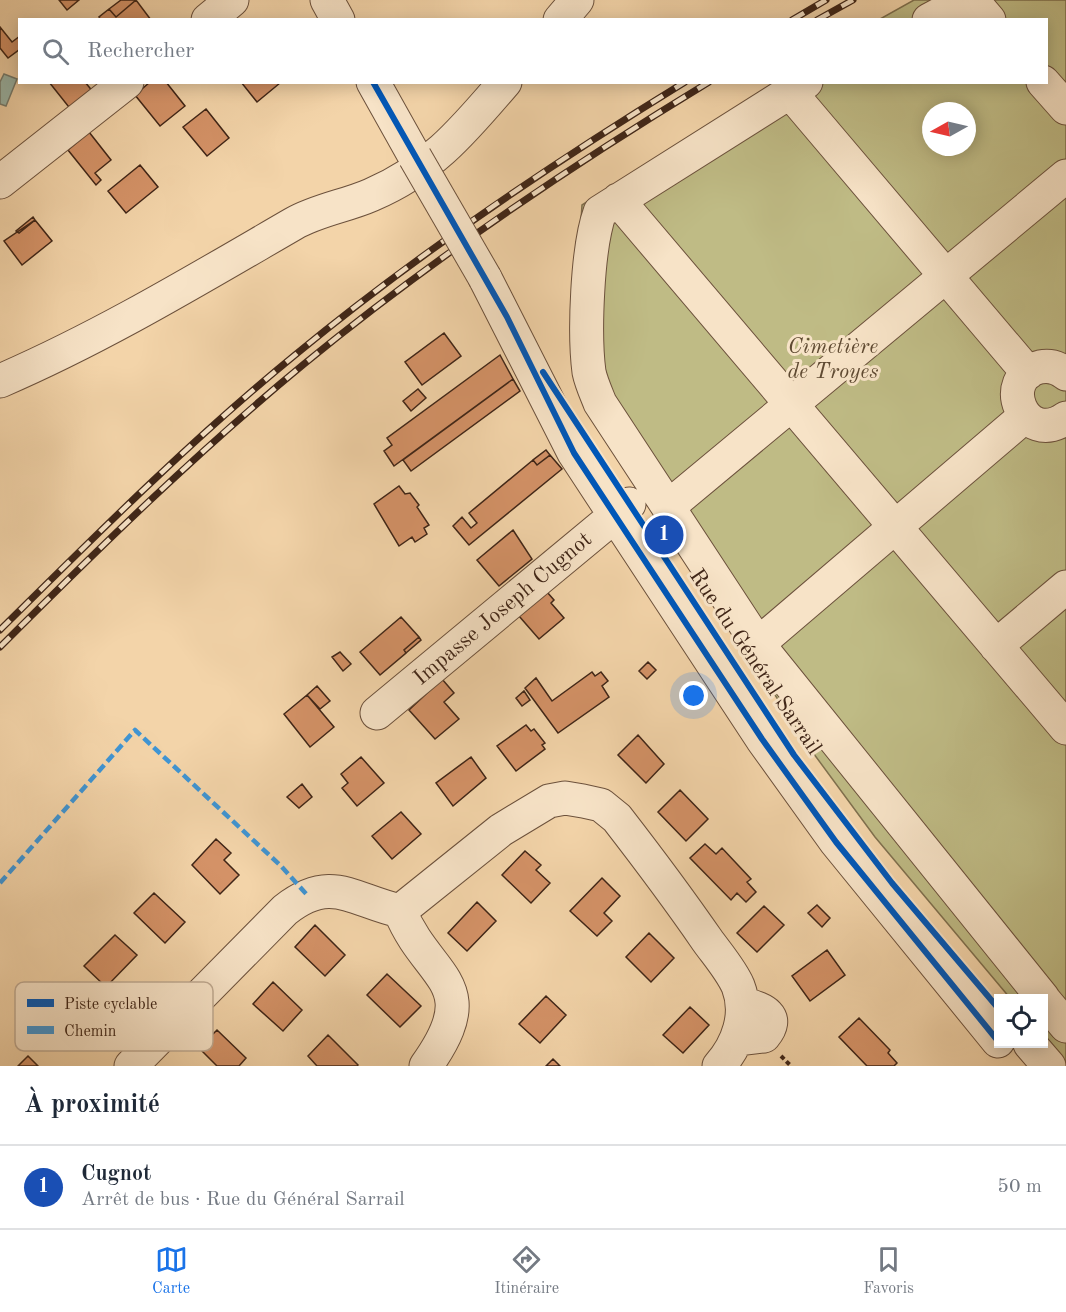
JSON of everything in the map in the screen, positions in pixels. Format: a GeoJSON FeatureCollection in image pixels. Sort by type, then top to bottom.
{"type":"FeatureCollection","features":[{"type":"Feature","properties":{"kind":"street"},"geometry":{"type":"LineString","coordinates":[[210,18],[232,0]]}},
{"type":"Feature","properties":{"kind":"street"},"geometry":{"type":"LineString","coordinates":[[327,0],[337,18]]}},
{"type":"Feature","properties":{"kind":"street"},"geometry":{"type":"LineString","coordinates":[[562,18],[577,0]]}},
{"type":"Feature","properties":{"kind":"street"},"geometry":{"type":"LineString","coordinates":[[933,18],[969,0],[986,18]]}},
{"type":"Feature","properties":{"kind":"street"},"geometry":{"type":"LineString","coordinates":[[0,182],[124,84]]}},
{"type":"Feature","properties":{"kind":"street","name":"Rue du Général Sarrail"},"geometry":{"type":"LineString","coordinates":[[374,84],[507,317],[574,453],[622,510],[794,755],[892,883],[994,1002]]}},
{"type":"Feature","properties":{"kind":"street"},"geometry":{"type":"LineString","coordinates":[[0,381],[222,266],[297,222],[370,196],[403,179],[453,143],[503,84]]}},
{"type":"Feature","properties":{"kind":"street"},"geometry":{"type":"LineString","coordinates":[[1045,84],[1066,108]]}},
{"type":"Feature","properties":{"kind":"street"},"geometry":{"type":"LineString","coordinates":[[1028,373],[947,276],[797,87],[600,212],[595,227],[589,298],[590,373],[600,403],[758,644],[1039,994]]}},
{"type":"Feature","properties":{"kind":"street"},"geometry":{"type":"LineString","coordinates":[[668,507],[1066,176]]}},
{"type":"Feature","properties":{"kind":"street"},"geometry":{"type":"LineString","coordinates":[[618,200],[1066,728]]}},
{"type":"Feature","properties":{"kind":"street"},"geometry":{"type":"LineString","coordinates":[[1066,374],[1050,366],[1028,373],[1020,382],[1017,394],[1018,406],[1025,416],[1044,426],[1055,425],[1066,420]]}},
{"type":"Feature","properties":{"kind":"street"},"geometry":{"type":"LineString","coordinates":[[758,644],[1025,416]]}},
{"type":"Feature","properties":{"kind":"street","name":"Rue du Général Sarrail"},"geometry":{"type":"LineString","coordinates":[[622,510],[762,739],[836,843],[1010,1051],[1050,1066]]}},
{"type":"Feature","properties":{"kind":"street","name":"Impasse Joseph Cugnot"},"geometry":{"type":"LineString","coordinates":[[377,713],[622,510]]}},
{"type":"Feature","properties":{"kind":"street"},"geometry":{"type":"LineString","coordinates":[[996,646],[1066,587]]}},
{"type":"Feature","properties":{"kind":"street"},"geometry":{"type":"LineString","coordinates":[[400,911],[501,830],[549,801],[565,798],[601,805],[616,818],[696,924],[738,986],[742,1003],[741,1026],[733,1051],[719,1066]]}},
{"type":"Feature","properties":{"kind":"street"},"geometry":{"type":"LineString","coordinates":[[213,983],[285,910],[301,898],[319,892],[338,891],[400,911],[407,928],[438,967],[449,988],[453,1009],[449,1030],[426,1066]]}},
{"type":"Feature","properties":{"kind":"street"},"geometry":{"type":"LineString","coordinates":[[1048,1005],[1066,1026]]}},
{"type":"Feature","properties":{"kind":"street"},"geometry":{"type":"LineString","coordinates":[[131,1066],[146,1051]]}},
{"type":"Feature","properties":{"kind":"green space","name":"Cimetière de Troyes"},"geometry":{"type":"Polygon","coordinates":[[[914,0],[1066,0],[1066,1062],[1048,1042],[1048,994],[1007,994],[875,837],[811,750],[586,406],[574,364],[576,242],[580,237],[582,205],[772,84],[1048,84],[1048,18],[882,18],[914,0]]]}},
{"type":"Feature","properties":{"kind":"shaded area"},"geometry":{"type":"Polygon","coordinates":[[[4,74],[17,79],[6,106],[0,104],[0,82],[4,74]]]}},
{"type":"Feature","properties":{"kind":"building"},"geometry":{"type":"Polygon","coordinates":[[[59,0],[79,0],[67,10],[59,0]]]}},
{"type":"Feature","properties":{"kind":"building"},"geometry":{"type":"Polygon","coordinates":[[[121,0],[136,0],[116,17],[109,9],[121,0]]]}},
{"type":"Feature","properties":{"kind":"building"},"geometry":{"type":"Polygon","coordinates":[[[136,0],[150,18],[99,17],[109,9],[116,17],[136,0]]]}},
{"type":"Feature","properties":{"kind":"building"},"geometry":{"type":"Polygon","coordinates":[[[0,27],[12,42],[18,38],[18,50],[8,58],[0,48],[0,27]]]}},
{"type":"Feature","properties":{"kind":"building"},"geometry":{"type":"Polygon","coordinates":[[[51,84],[87,84],[98,98],[76,116],[51,84]]]}},
{"type":"Feature","properties":{"kind":"building"},"geometry":{"type":"Polygon","coordinates":[[[148,84],[168,84],[185,106],[160,126],[135,95],[148,84]]]}},
{"type":"Feature","properties":{"kind":"building"},"geometry":{"type":"Polygon","coordinates":[[[243,84],[279,84],[257,102],[243,84]]]}},
{"type":"Feature","properties":{"kind":"building"},"geometry":{"type":"Polygon","coordinates":[[[206,109],[229,138],[207,156],[183,127],[206,109]]]}},
{"type":"Feature","properties":{"kind":"building"},"geometry":{"type":"Polygon","coordinates":[[[89,132],[111,160],[95,173],[101,180],[96,185],[68,150],[89,132]]]}},
{"type":"Feature","properties":{"kind":"building"},"geometry":{"type":"Polygon","coordinates":[[[140,165],[158,187],[126,213],[108,191],[140,165]]]}},
{"type":"Feature","properties":{"kind":"building"},"geometry":{"type":"Polygon","coordinates":[[[33,217],[35,220],[19,233],[16,231],[33,217]]]}},
{"type":"Feature","properties":{"kind":"building"},"geometry":{"type":"Polygon","coordinates":[[[35,220],[52,241],[22,265],[4,241],[35,220]]]}},
{"type":"Feature","properties":{"kind":"building"},"geometry":{"type":"Polygon","coordinates":[[[444,333],[461,356],[422,385],[405,362],[444,333]]]}},
{"type":"Feature","properties":{"kind":"building"},"geometry":{"type":"Polygon","coordinates":[[[500,355],[513,379],[394,466],[384,451],[392,445],[387,438],[500,355]]]}},
{"type":"Feature","properties":{"kind":"building"},"geometry":{"type":"Polygon","coordinates":[[[513,379],[520,391],[411,471],[403,460],[513,379]]]}},
{"type":"Feature","properties":{"kind":"building"},"geometry":{"type":"Polygon","coordinates":[[[418,389],[426,398],[411,411],[403,401],[418,389]]]}},
{"type":"Feature","properties":{"kind":"building"},"geometry":{"type":"Polygon","coordinates":[[[546,450],[550,455],[537,465],[533,460],[546,450]]]}},
{"type":"Feature","properties":{"kind":"building"},"geometry":{"type":"Polygon","coordinates":[[[550,455],[562,469],[469,545],[453,526],[462,517],[471,528],[477,523],[469,513],[533,460],[537,465],[550,455]]]}},
{"type":"Feature","properties":{"kind":"building"},"geometry":{"type":"Polygon","coordinates":[[[399,486],[405,494],[410,493],[429,525],[424,528],[427,534],[415,542],[412,537],[399,546],[374,504],[399,486]]]}},
{"type":"Feature","properties":{"kind":"building"},"geometry":{"type":"Polygon","coordinates":[[[513,530],[532,559],[499,586],[477,560],[513,530]]]}},
{"type":"Feature","properties":{"kind":"building"},"geometry":{"type":"Polygon","coordinates":[[[547,592],[554,600],[551,603],[564,618],[539,639],[519,616],[547,592]]]}},
{"type":"Feature","properties":{"kind":"building"},"geometry":{"type":"Polygon","coordinates":[[[401,617],[419,637],[404,650],[406,653],[380,675],[360,652],[401,617]]]}},
{"type":"Feature","properties":{"kind":"building"},"geometry":{"type":"Polygon","coordinates":[[[419,637],[421,640],[406,653],[404,650],[419,637]]]}},
{"type":"Feature","properties":{"kind":"building"},"geometry":{"type":"Polygon","coordinates":[[[340,652],[351,664],[343,671],[332,657],[340,652]]]}},
{"type":"Feature","properties":{"kind":"building"},"geometry":{"type":"Polygon","coordinates":[[[648,662],[656,670],[647,679],[639,671],[648,662]]]}},
{"type":"Feature","properties":{"kind":"building"},"geometry":{"type":"Polygon","coordinates":[[[592,672],[595,676],[601,672],[608,681],[602,686],[609,697],[558,733],[525,688],[536,678],[552,701],[592,672]]]}},
{"type":"Feature","properties":{"kind":"building"},"geometry":{"type":"Polygon","coordinates":[[[442,679],[454,693],[444,702],[459,719],[435,739],[409,710],[442,679]]]}},
{"type":"Feature","properties":{"kind":"building"},"geometry":{"type":"Polygon","coordinates":[[[317,686],[330,701],[320,709],[307,695],[317,686]]]}},
{"type":"Feature","properties":{"kind":"building"},"geometry":{"type":"Polygon","coordinates":[[[524,691],[530,700],[522,706],[516,698],[524,691]]]}},
{"type":"Feature","properties":{"kind":"building"},"geometry":{"type":"Polygon","coordinates":[[[307,695],[334,727],[310,747],[284,714],[307,695]]]}},
{"type":"Feature","properties":{"kind":"building"},"geometry":{"type":"Polygon","coordinates":[[[526,725],[531,731],[534,729],[545,743],[542,745],[545,749],[516,771],[497,746],[526,725]]]}},
{"type":"Feature","properties":{"kind":"building"},"geometry":{"type":"Polygon","coordinates":[[[638,735],[664,764],[646,783],[618,755],[638,735]]]}},
{"type":"Feature","properties":{"kind":"building"},"geometry":{"type":"Polygon","coordinates":[[[361,757],[384,783],[357,806],[342,788],[348,783],[341,774],[361,757]]]}},
{"type":"Feature","properties":{"kind":"building"},"geometry":{"type":"Polygon","coordinates":[[[471,757],[486,778],[453,806],[436,783],[471,757]]]}},
{"type":"Feature","properties":{"kind":"building"},"geometry":{"type":"Polygon","coordinates":[[[302,784],[312,797],[299,808],[287,797],[302,784]]]}},
{"type":"Feature","properties":{"kind":"building"},"geometry":{"type":"Polygon","coordinates":[[[680,790],[708,819],[686,841],[658,812],[680,790]]]}},
{"type":"Feature","properties":{"kind":"building"},"geometry":{"type":"Polygon","coordinates":[[[401,812],[421,834],[392,859],[372,836],[401,812]]]}},
{"type":"Feature","properties":{"kind":"building"},"geometry":{"type":"Polygon","coordinates":[[[216,839],[231,853],[224,860],[239,875],[220,894],[192,865],[216,839]]]}},
{"type":"Feature","properties":{"kind":"building"},"geometry":{"type":"Polygon","coordinates":[[[705,844],[716,854],[722,848],[751,879],[747,882],[756,892],[746,902],[737,893],[731,900],[690,858],[705,844]]]}},
{"type":"Feature","properties":{"kind":"building"},"geometry":{"type":"Polygon","coordinates":[[[525,851],[541,865],[536,870],[550,883],[531,903],[502,875],[525,851]]]}},
{"type":"Feature","properties":{"kind":"building"},"geometry":{"type":"Polygon","coordinates":[[[602,878],[620,896],[604,913],[612,921],[597,936],[570,911],[602,878]]]}},
{"type":"Feature","properties":{"kind":"building"},"geometry":{"type":"Polygon","coordinates":[[[154,893],[185,922],[165,943],[134,913],[154,893]]]}},
{"type":"Feature","properties":{"kind":"building"},"geometry":{"type":"Polygon","coordinates":[[[477,902],[496,921],[467,951],[448,933],[477,902]]]}},
{"type":"Feature","properties":{"kind":"building"},"geometry":{"type":"Polygon","coordinates":[[[817,905],[830,918],[822,927],[808,913],[817,905]]]}},
{"type":"Feature","properties":{"kind":"building"},"geometry":{"type":"Polygon","coordinates":[[[764,906],[784,925],[757,952],[737,933],[764,906]]]}},
{"type":"Feature","properties":{"kind":"building"},"geometry":{"type":"Polygon","coordinates":[[[315,925],[345,955],[325,976],[295,947],[315,925]]]}},
{"type":"Feature","properties":{"kind":"building"},"geometry":{"type":"Polygon","coordinates":[[[649,933],[674,958],[651,982],[626,957],[649,933]]]}},
{"type":"Feature","properties":{"kind":"building"},"geometry":{"type":"Polygon","coordinates":[[[115,935],[137,955],[111,982],[101,982],[84,966],[115,935]]]}},
{"type":"Feature","properties":{"kind":"building"},"geometry":{"type":"Polygon","coordinates":[[[827,950],[845,975],[810,1001],[792,976],[827,950]]]}},
{"type":"Feature","properties":{"kind":"building"},"geometry":{"type":"Polygon","coordinates":[[[387,974],[421,1006],[400,1027],[367,995],[387,974]]]}},
{"type":"Feature","properties":{"kind":"building"},"geometry":{"type":"Polygon","coordinates":[[[273,982],[302,1010],[283,1031],[253,1004],[273,982]]]}},
{"type":"Feature","properties":{"kind":"building"},"geometry":{"type":"Polygon","coordinates":[[[546,996],[566,1015],[540,1043],[519,1024],[546,996]]]}},
{"type":"Feature","properties":{"kind":"building"},"geometry":{"type":"Polygon","coordinates":[[[690,1007],[709,1025],[683,1053],[663,1035],[690,1007]]]}},
{"type":"Feature","properties":{"kind":"building"},"geometry":{"type":"Polygon","coordinates":[[[859,1018],[890,1050],[888,1053],[897,1063],[894,1066],[867,1066],[839,1037],[859,1018]]]}},
{"type":"Feature","properties":{"kind":"building"},"geometry":{"type":"Polygon","coordinates":[[[217,1030],[246,1058],[239,1066],[217,1066],[202,1051],[213,1051],[213,1034],[217,1030]]]}},
{"type":"Feature","properties":{"kind":"building"},"geometry":{"type":"Polygon","coordinates":[[[328,1035],[357,1066],[317,1066],[308,1056],[328,1035]]]}},
{"type":"Feature","properties":{"kind":"building"},"geometry":{"type":"Polygon","coordinates":[[[28,1056],[38,1066],[18,1066],[28,1056]]]}},
{"type":"Feature","properties":{"kind":"building"},"geometry":{"type":"Polygon","coordinates":[[[553,1059],[560,1066],[546,1066],[553,1059]]]}},
{"type":"Feature","properties":{"kind":"railway"},"geometry":{"type":"LineString","coordinates":[[795,18],[826,0]]}},
{"type":"Feature","properties":{"kind":"railway"},"geometry":{"type":"LineString","coordinates":[[821,18],[853,0]]}},
{"type":"Feature","properties":{"kind":"railway"},"geometry":{"type":"LineString","coordinates":[[0,630],[181,454],[256,387],[341,318],[436,246],[534,178],[682,84]]}},
{"type":"Feature","properties":{"kind":"railway"},"geometry":{"type":"LineString","coordinates":[[0,647],[187,466],[264,397],[352,325],[451,251],[553,181],[706,84]]}},
{"type":"Feature","properties":{"kind":"marked path"},"geometry":{"type":"LineString","coordinates":[[0,883],[135,730],[281,866],[308,896]]}},
{"type":"Feature","properties":{"kind":"cycle path"},"geometry":{"type":"LineString","coordinates":[[374,84],[507,317],[574,453],[762,739],[836,842],[994,1036]]}},
{"type":"Feature","properties":{"kind":"cycle path"},"geometry":{"type":"LineString","coordinates":[[543,372],[794,755],[892,883],[994,1003]]}},
{"type":"Feature","properties":{"kind":"place","name":"Cugnot"},"geometry":{"type":"Point","coordinates":[664,535]}}]}
